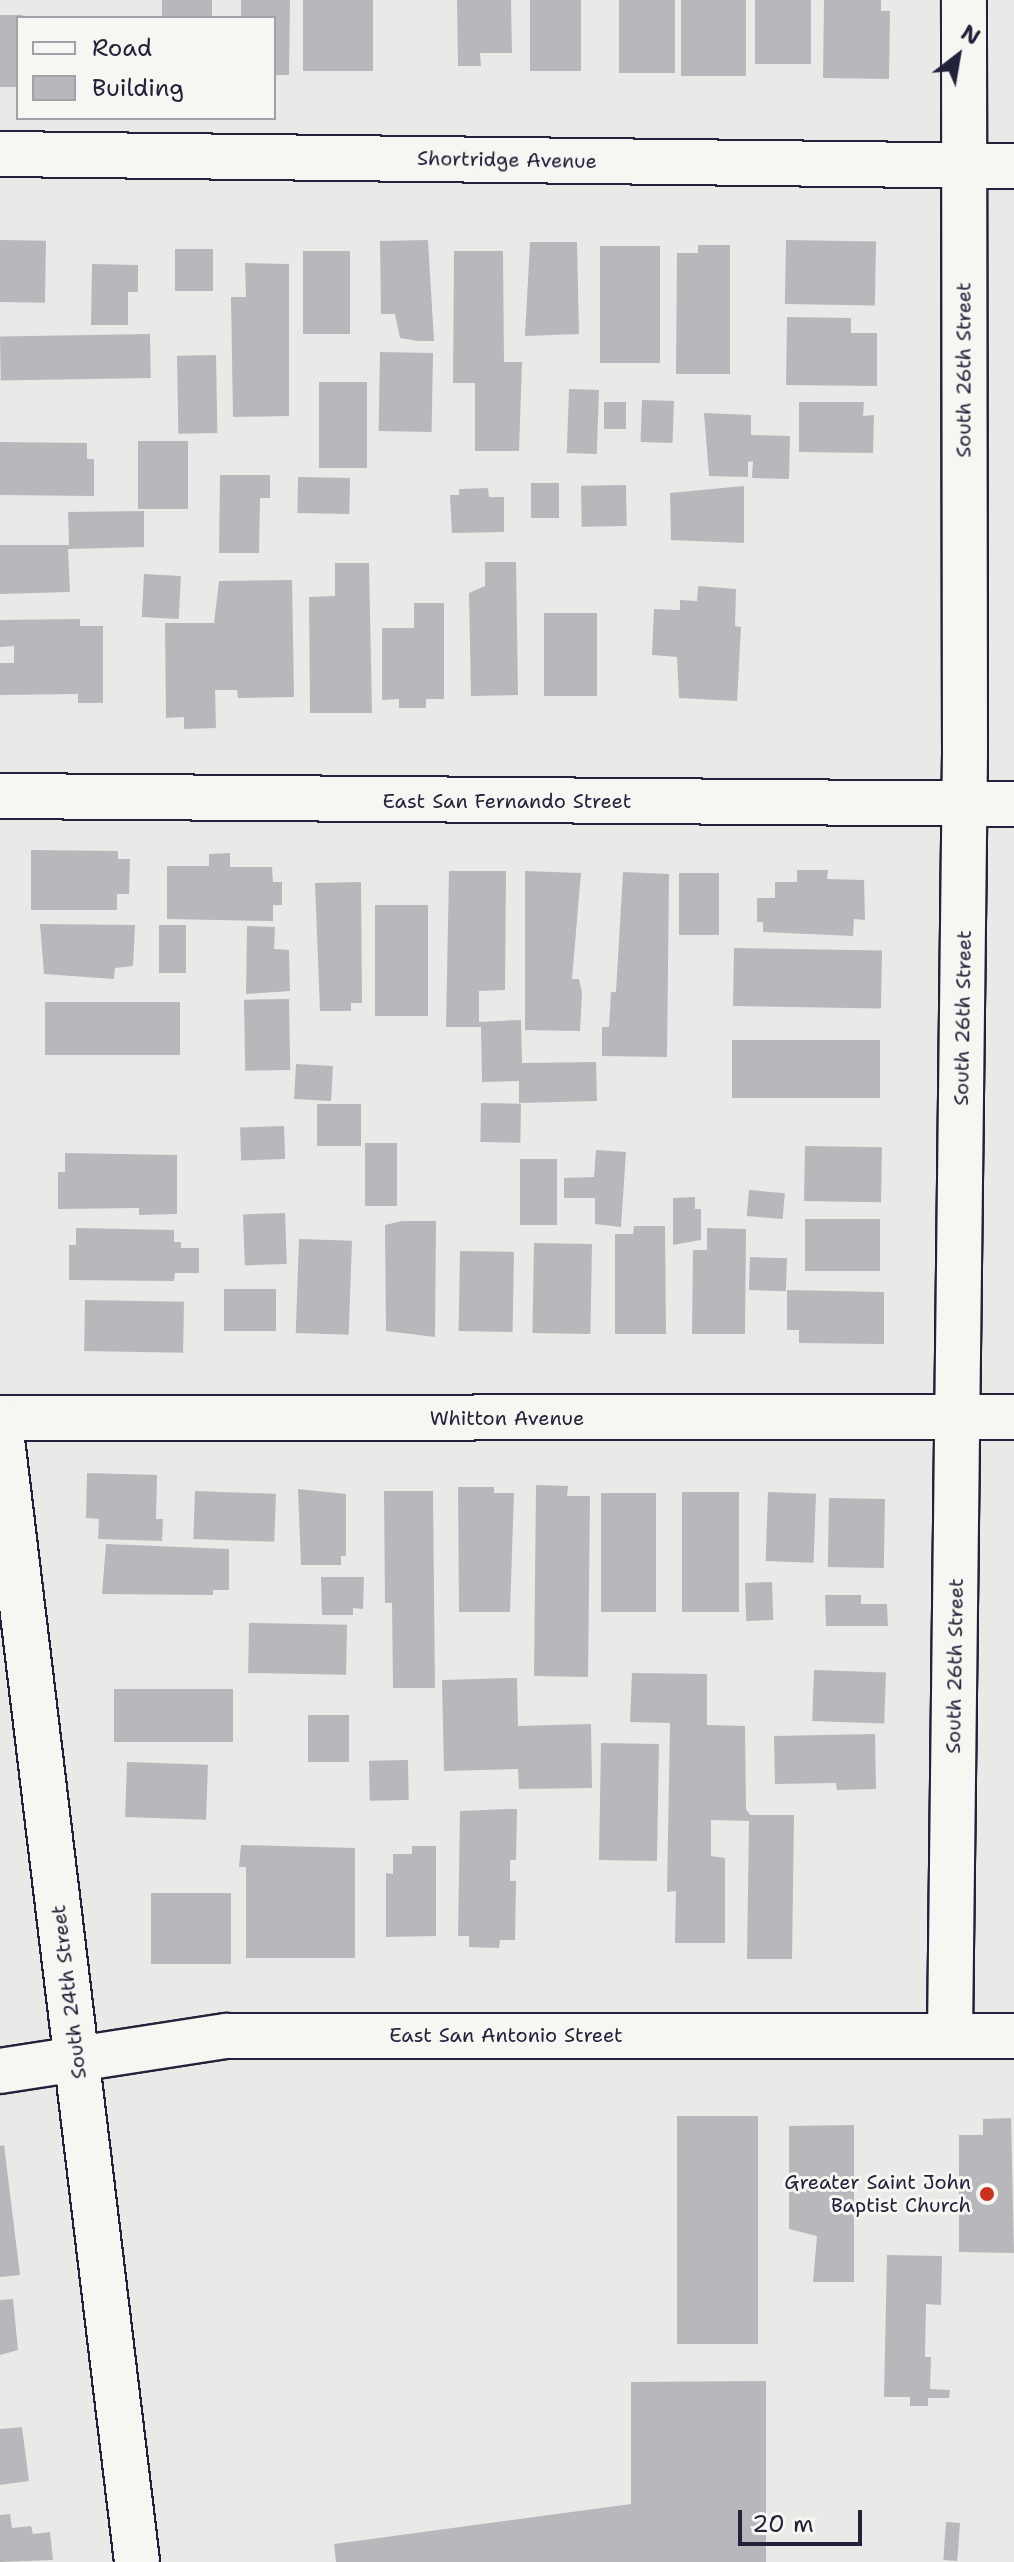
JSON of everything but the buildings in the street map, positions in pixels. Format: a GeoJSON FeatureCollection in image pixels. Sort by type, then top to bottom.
{"type":"FeatureCollection","features":[{"type":"Feature","properties":{"kind":"street","name":"South 26th Street"},"geometry":{"type":"LineString","coordinates":[[950,2036],[965,804],[964,0]]}},
{"type":"Feature","properties":{"kind":"street","name":"Shortridge Avenue"},"geometry":{"type":"LineString","coordinates":[[0,154],[1014,166]]}},
{"type":"Feature","properties":{"kind":"street","name":"East San Fernando Street"},"geometry":{"type":"LineString","coordinates":[[0,796],[1014,804]]}},
{"type":"Feature","properties":{"kind":"street","name":"Whitton Avenue"},"geometry":{"type":"LineString","coordinates":[[0,1420],[1014,1417]]}},
{"type":"Feature","properties":{"kind":"street","name":"South 24th Street"},"geometry":{"type":"LineString","coordinates":[[0,1420],[137,2562]]}},
{"type":"Feature","properties":{"kind":"street","name":"East San Antonio Street"},"geometry":{"type":"LineString","coordinates":[[0,2071],[226,2036],[1014,2036]]}},
{"type":"Feature","properties":{"kind":"place","name":"Greater Saint John Baptist Church"},"geometry":{"type":"Point","coordinates":[987,2194]}}]}
